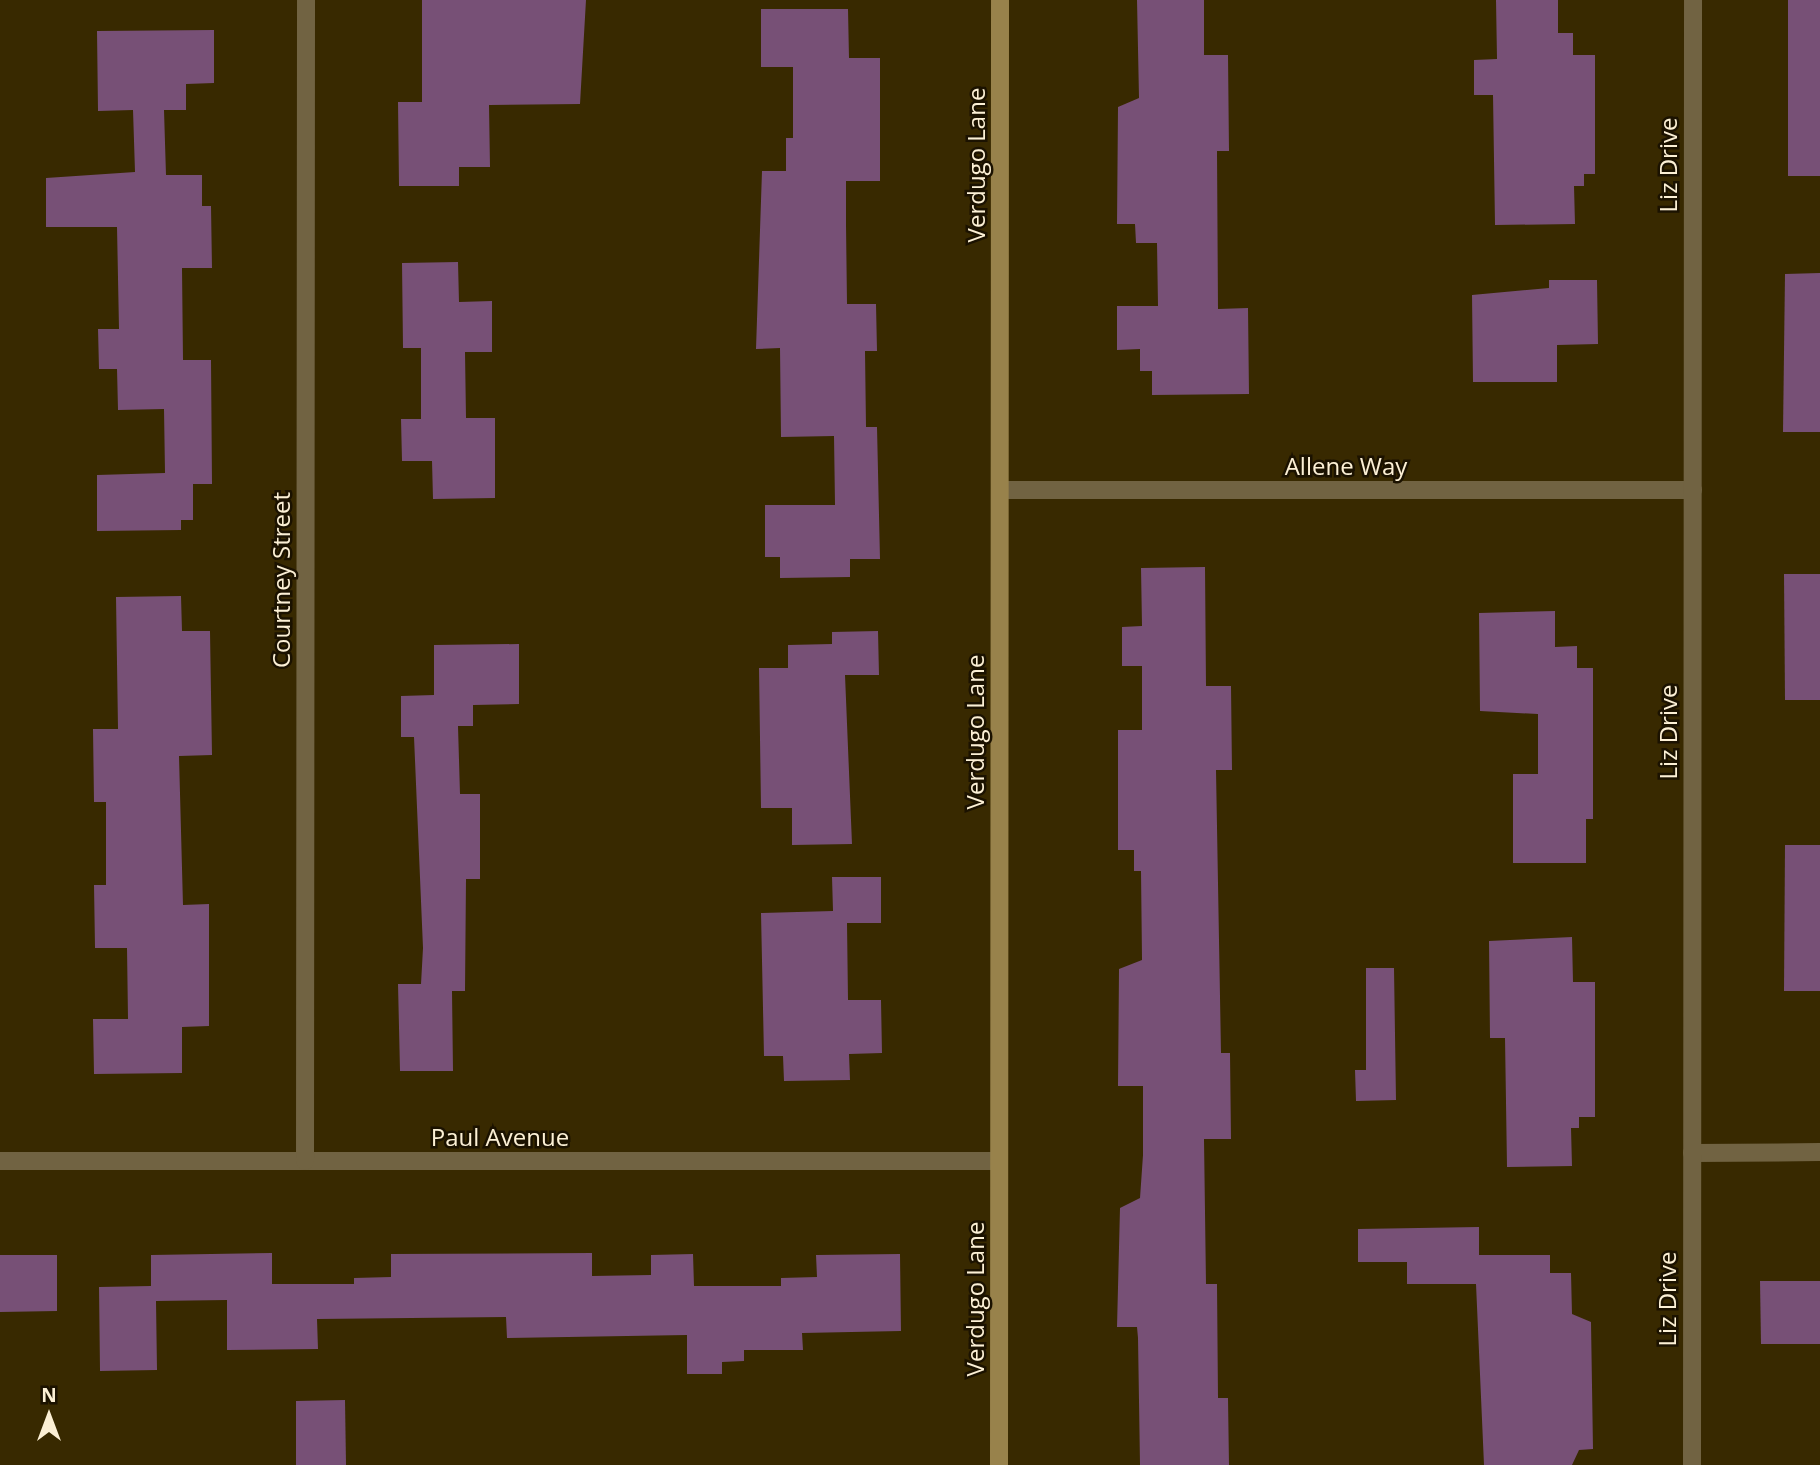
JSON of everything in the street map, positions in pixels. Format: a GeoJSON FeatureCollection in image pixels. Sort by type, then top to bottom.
{"type":"FeatureCollection","features":[{"type":"Feature","properties":{"kind":"street","name":"Courtney Street"},"geometry":{"type":"LineString","coordinates":[[305,1161],[306,0]]}},
{"type":"Feature","properties":{"kind":"street","name":"Verdugo Lane"},"geometry":{"type":"LineString","coordinates":[[999,1465],[1000,0]]}},
{"type":"Feature","properties":{"kind":"street","name":"Liz Drive"},"geometry":{"type":"LineString","coordinates":[[1692,1465],[1693,0]]}},
{"type":"Feature","properties":{"kind":"street","name":"Allene Way"},"geometry":{"type":"LineString","coordinates":[[1000,490],[1693,490]]}},
{"type":"Feature","properties":{"kind":"street"},"geometry":{"type":"LineString","coordinates":[[1692,1153],[1820,1152]]}},
{"type":"Feature","properties":{"kind":"street","name":"Paul Avenue"},"geometry":{"type":"LineString","coordinates":[[0,1161],[999,1161]]}},
{"type":"Feature","properties":{"kind":"building"},"geometry":{"type":"Polygon","coordinates":[[[422,0],[586,0],[580,104],[489,105],[490,167],[459,167],[459,186],[399,186],[398,102],[422,102],[422,0]]]}},
{"type":"Feature","properties":{"kind":"building"},"geometry":{"type":"Polygon","coordinates":[[[1137,0],[1204,0],[1204,55],[1228,55],[1229,151],[1217,151],[1218,309],[1248,308],[1249,394],[1152,395],[1152,371],[1140,371],[1140,349],[1117,350],[1117,306],[1158,306],[1157,243],[1136,243],[1135,224],[1117,224],[1118,107],[1139,98],[1137,0]]]}},
{"type":"Feature","properties":{"kind":"building"},"geometry":{"type":"Polygon","coordinates":[[[1496,0],[1558,0],[1558,33],[1573,33],[1573,55],[1595,55],[1595,174],[1584,174],[1584,186],[1574,186],[1575,224],[1495,225],[1493,95],[1474,95],[1474,60],[1497,59],[1496,0]]]}},
{"type":"Feature","properties":{"kind":"building"},"geometry":{"type":"Polygon","coordinates":[[[1788,0],[1820,0],[1820,176],[1788,176],[1788,0]]]}},
{"type":"Feature","properties":{"kind":"building"},"geometry":{"type":"Polygon","coordinates":[[[761,9],[848,9],[849,58],[880,58],[880,181],[846,181],[846,224],[847,304],[876,304],[877,351],[865,351],[866,427],[877,427],[880,559],[850,559],[850,577],[780,578],[780,557],[765,557],[765,505],[835,505],[834,436],[781,437],[780,348],[756,349],[762,171],[786,171],[786,138],[793,138],[793,67],[761,67],[761,9]]]}},
{"type":"Feature","properties":{"kind":"building"},"geometry":{"type":"Polygon","coordinates":[[[214,30],[214,83],[186,84],[186,110],[164,110],[166,175],[202,175],[202,206],[211,206],[212,268],[182,268],[183,360],[211,360],[212,484],[193,484],[193,520],[181,520],[181,530],[97,531],[97,475],[165,473],[164,409],[118,410],[117,369],[99,369],[98,329],[119,329],[117,227],[46,227],[46,178],[135,172],[133,110],[98,111],[97,31],[214,30]]]}},
{"type":"Feature","properties":{"kind":"building"},"geometry":{"type":"Polygon","coordinates":[[[458,262],[459,302],[492,301],[492,352],[465,352],[466,418],[495,418],[495,498],[433,499],[432,461],[402,461],[401,419],[421,419],[421,348],[403,348],[402,263],[458,262]]]}},
{"type":"Feature","properties":{"kind":"building"},"geometry":{"type":"Polygon","coordinates":[[[1820,273],[1820,432],[1783,432],[1785,274],[1820,273]]]}},
{"type":"Feature","properties":{"kind":"building"},"geometry":{"type":"Polygon","coordinates":[[[1549,280],[1597,280],[1598,344],[1557,345],[1557,382],[1473,382],[1472,295],[1549,288],[1549,280]]]}},
{"type":"Feature","properties":{"kind":"building"},"geometry":{"type":"Polygon","coordinates":[[[1205,567],[1206,686],[1231,686],[1232,770],[1216,770],[1221,1053],[1230,1053],[1231,1139],[1204,1139],[1206,1284],[1217,1284],[1218,1398],[1228,1398],[1229,1465],[1140,1465],[1137,1327],[1117,1327],[1120,1208],[1140,1198],[1143,1155],[1143,1086],[1118,1086],[1119,969],[1142,960],[1141,871],[1134,871],[1134,850],[1118,850],[1118,730],[1142,730],[1142,666],[1122,666],[1122,627],[1142,626],[1141,568],[1205,567]]]}},
{"type":"Feature","properties":{"kind":"building"},"geometry":{"type":"Polygon","coordinates":[[[1784,574],[1820,574],[1820,700],[1785,700],[1784,574]]]}},
{"type":"Feature","properties":{"kind":"building"},"geometry":{"type":"Polygon","coordinates":[[[181,596],[182,631],[210,631],[212,755],[179,756],[183,905],[209,904],[209,1026],[182,1027],[182,1073],[94,1074],[93,1019],[128,1019],[127,948],[95,948],[94,885],[106,885],[106,802],[94,802],[93,729],[118,729],[116,597],[181,596]]]}},
{"type":"Feature","properties":{"kind":"building"},"geometry":{"type":"Polygon","coordinates":[[[1555,611],[1555,647],[1577,646],[1577,668],[1593,668],[1593,819],[1586,819],[1586,863],[1513,863],[1513,774],[1538,774],[1538,714],[1480,711],[1479,613],[1555,611]]]}},
{"type":"Feature","properties":{"kind":"building"},"geometry":{"type":"Polygon","coordinates":[[[878,631],[879,675],[845,675],[852,844],[792,845],[792,808],[761,808],[759,668],[788,668],[788,645],[832,644],[832,632],[878,631]]]}},
{"type":"Feature","properties":{"kind":"building"},"geometry":{"type":"Polygon","coordinates":[[[519,644],[519,704],[473,705],[473,726],[458,726],[460,794],[480,794],[480,879],[466,879],[465,991],[452,991],[453,1071],[400,1071],[398,984],[421,984],[423,948],[414,737],[401,737],[401,696],[434,695],[434,645],[519,644]]]}},
{"type":"Feature","properties":{"kind":"building"},"geometry":{"type":"Polygon","coordinates":[[[1785,845],[1820,845],[1820,991],[1784,991],[1785,845]]]}},
{"type":"Feature","properties":{"kind":"building"},"geometry":{"type":"Polygon","coordinates":[[[832,877],[881,877],[881,923],[847,923],[848,1000],[881,1000],[882,1053],[849,1054],[850,1080],[784,1081],[783,1056],[764,1056],[761,913],[833,911],[832,877]]]}},
{"type":"Feature","properties":{"kind":"building"},"geometry":{"type":"Polygon","coordinates":[[[1572,937],[1573,982],[1595,982],[1595,1117],[1579,1117],[1579,1128],[1571,1128],[1572,1166],[1507,1167],[1505,1038],[1490,1038],[1489,941],[1572,937]]]}},
{"type":"Feature","properties":{"kind":"building"},"geometry":{"type":"Polygon","coordinates":[[[1366,968],[1394,968],[1396,1100],[1356,1101],[1355,1070],[1366,1070],[1366,968]]]}},
{"type":"Feature","properties":{"kind":"building"},"geometry":{"type":"Polygon","coordinates":[[[1479,1227],[1479,1255],[1550,1255],[1550,1273],[1571,1273],[1572,1314],[1591,1322],[1593,1449],[1579,1450],[1572,1465],[1484,1465],[1476,1284],[1407,1284],[1407,1262],[1358,1262],[1358,1229],[1479,1227]]]}},
{"type":"Feature","properties":{"kind":"building"},"geometry":{"type":"Polygon","coordinates":[[[272,1253],[272,1284],[354,1284],[354,1278],[391,1277],[391,1254],[592,1253],[592,1276],[651,1275],[651,1255],[693,1254],[694,1286],[781,1286],[781,1278],[817,1277],[816,1255],[900,1254],[901,1331],[802,1333],[803,1350],[744,1350],[744,1361],[722,1362],[722,1374],[687,1374],[687,1335],[507,1338],[506,1317],[317,1319],[318,1349],[227,1350],[227,1300],[156,1301],[157,1370],[100,1371],[99,1287],[151,1286],[151,1255],[272,1253]]]}},
{"type":"Feature","properties":{"kind":"building"},"geometry":{"type":"Polygon","coordinates":[[[0,1255],[57,1255],[57,1311],[0,1312],[0,1255]]]}},
{"type":"Feature","properties":{"kind":"building"},"geometry":{"type":"Polygon","coordinates":[[[1760,1281],[1820,1281],[1820,1344],[1761,1344],[1760,1281]]]}},
{"type":"Feature","properties":{"kind":"building"},"geometry":{"type":"Polygon","coordinates":[[[345,1400],[346,1465],[296,1465],[296,1401],[345,1400]]]}}]}
